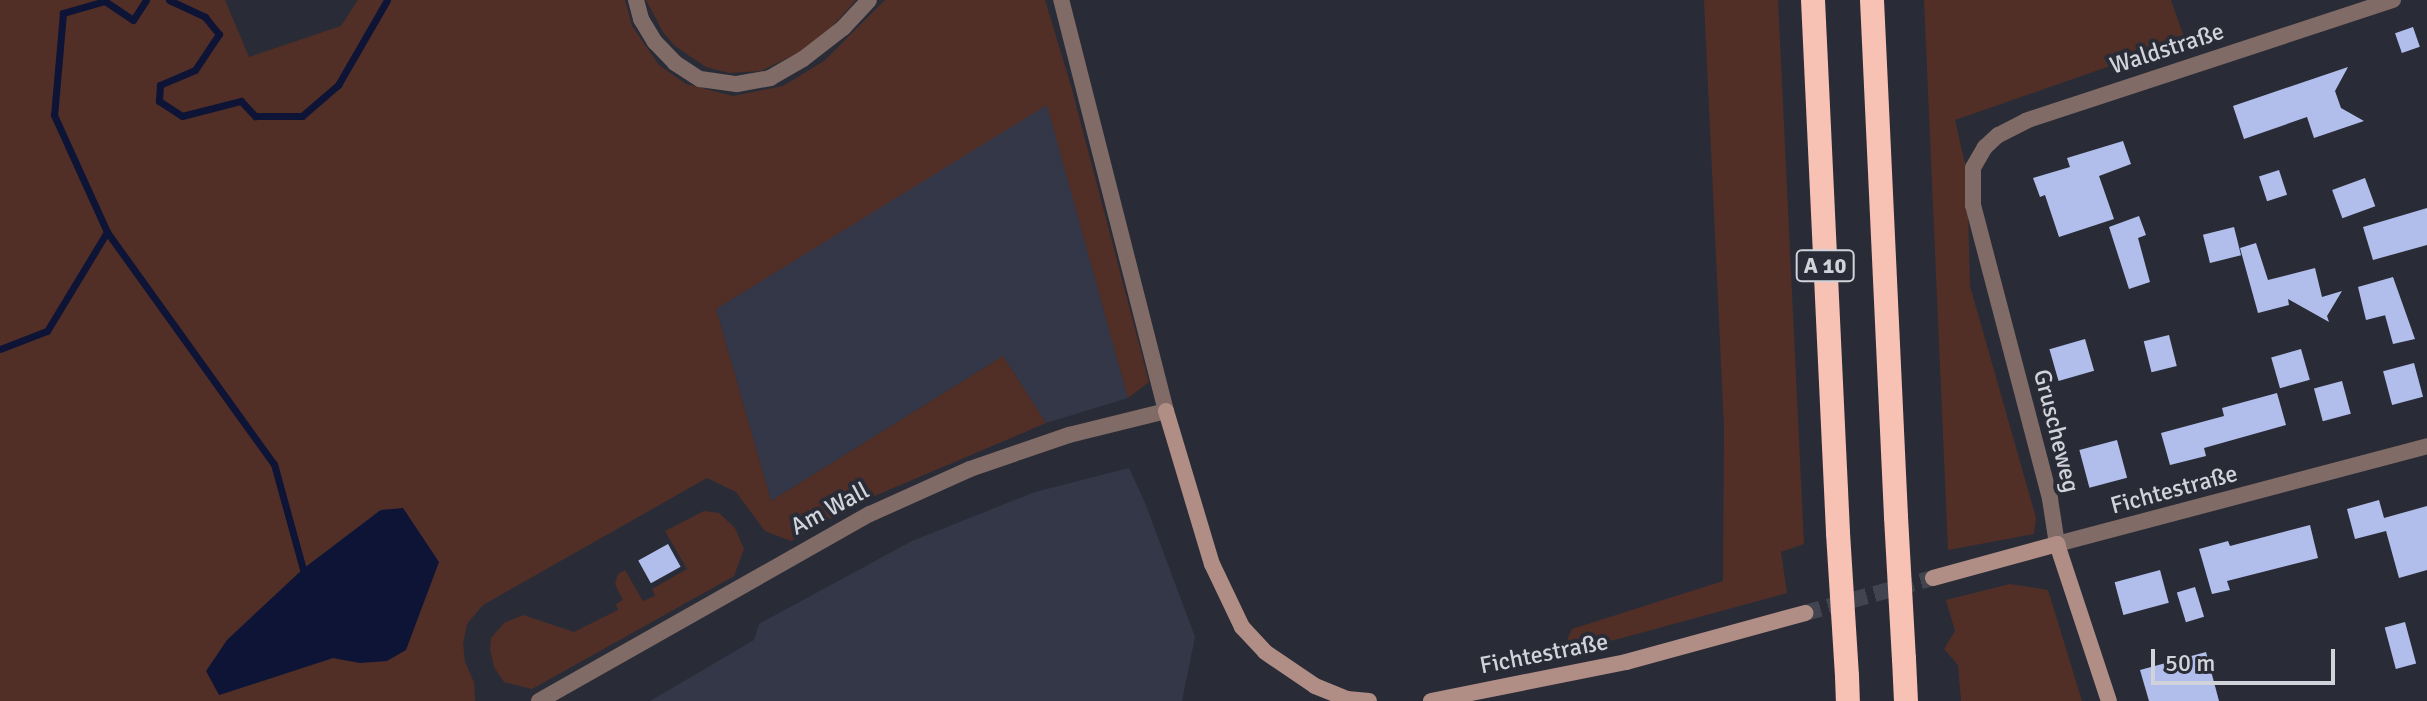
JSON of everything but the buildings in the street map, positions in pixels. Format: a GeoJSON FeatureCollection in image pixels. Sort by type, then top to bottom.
{"type":"FeatureCollection","features":[{"type":"Feature","properties":{"kind":"highway","name":"A 10"},"geometry":{"type":"LineString","coordinates":[[1813,0],[1848,701]]}},
{"type":"Feature","properties":{"kind":"highway","name":"A 10"},"geometry":{"type":"LineString","coordinates":[[1872,0],[1906,701]]}},
{"type":"Feature","properties":{"kind":"street"},"geometry":{"type":"LineString","coordinates":[[636,0],[641,19],[655,42],[675,63],[700,79],[737,84],[770,78],[803,59],[843,28],[869,0]]}},
{"type":"Feature","properties":{"kind":"street"},"geometry":{"type":"LineString","coordinates":[[1061,0],[1166,411],[1212,564],[1242,627],[1265,652],[1315,686],[1347,699],[1369,701]]}},
{"type":"Feature","properties":{"kind":"street","name":"Waldstraße"},"geometry":{"type":"LineString","coordinates":[[1973,168],[1991,141],[2026,121],[2393,0]]}},
{"type":"Feature","properties":{"kind":"street","name":"Gruscheweg"},"geometry":{"type":"LineString","coordinates":[[1973,168],[1973,205],[2050,499],[2057,544],[2109,701]]}},
{"type":"Feature","properties":{"kind":"street","name":"Am Wall"},"geometry":{"type":"LineString","coordinates":[[539,701],[870,514],[970,469],[1069,435],[1166,411]]}},
{"type":"Feature","properties":{"kind":"street","name":"Fichtestraße"},"geometry":{"type":"LineString","coordinates":[[1933,578],[2427,446]]}},
{"type":"Feature","properties":{"kind":"street","name":"Fichtestraße"},"geometry":{"type":"LineString","coordinates":[[1431,701],[1626,662],[1805,613]]}},
{"type":"Feature","properties":{"kind":"shaded area"},"geometry":{"type":"Polygon","coordinates":[[[0,0],[225,0],[249,57],[341,26],[358,0],[625,0],[632,26],[659,65],[686,84],[733,96],[783,86],[824,61],[885,0],[1045,0],[1071,86],[1149,382],[1128,398],[1047,105],[716,309],[771,501],[1003,356],[1046,423],[858,503],[791,541],[765,531],[736,492],[707,478],[483,605],[467,624],[463,644],[465,662],[474,682],[475,701],[0,701],[0,0]],[[380,510],[303,569],[227,640],[220,695],[333,658],[360,663],[380,510]]]}},
{"type":"Feature","properties":{"kind":"shaded area"},"geometry":{"type":"Polygon","coordinates":[[[646,0],[856,0],[831,28],[802,51],[761,71],[729,73],[706,67],[675,46],[663,32],[646,0]]]}},
{"type":"Feature","properties":{"kind":"shaded area"},"geometry":{"type":"Polygon","coordinates":[[[1704,0],[1778,0],[1804,544],[1781,552],[1787,593],[1590,646],[1565,645],[1572,629],[1723,581],[1724,428],[1704,0]]]}},
{"type":"Feature","properties":{"kind":"shaded area"},"geometry":{"type":"Polygon","coordinates":[[[1924,0],[2171,0],[2185,40],[1955,120],[1967,172],[1970,286],[2036,518],[2034,534],[1948,550],[1924,0]]]}},
{"type":"Feature","properties":{"kind":"shaded area"},"geometry":{"type":"Polygon","coordinates":[[[1047,104],[1128,398],[1046,423],[1003,356],[771,501],[716,309],[1047,104]]]}},
{"type":"Feature","properties":{"kind":"shaded area"},"geometry":{"type":"Polygon","coordinates":[[[1129,468],[1195,637],[1182,701],[650,701],[754,640],[759,624],[912,541],[1035,492],[1129,468]]]}},
{"type":"Feature","properties":{"kind":"shaded area"},"geometry":{"type":"Polygon","coordinates":[[[704,511],[719,513],[735,528],[744,549],[734,576],[532,689],[504,682],[494,667],[490,649],[491,638],[504,623],[523,615],[574,632],[618,610],[616,604],[623,600],[615,584],[618,574],[625,570],[643,601],[655,596],[652,589],[687,569],[665,531],[704,511]]]}},
{"type":"Feature","properties":{"kind":"shaded area"},"geometry":{"type":"Polygon","coordinates":[[[2010,584],[2048,590],[2082,701],[1961,701],[1958,665],[1944,649],[1955,631],[1946,600],[2010,584]]]}},
{"type":"Feature","properties":{"kind":"water"},"geometry":{"type":"Polygon","coordinates":[[[403,508],[439,562],[406,650],[387,661],[360,663],[333,658],[219,695],[206,671],[227,640],[303,569],[381,510],[403,508]]]}},
{"type":"Feature","properties":{"kind":"waterway"},"geometry":{"type":"LineString","coordinates":[[146,0],[133,20],[105,1],[63,13],[54,115],[107,232],[274,464],[303,569]]}},
{"type":"Feature","properties":{"kind":"waterway"},"geometry":{"type":"LineString","coordinates":[[169,0],[205,17],[219,34],[195,70],[160,85],[159,101],[182,116],[241,101],[255,116],[302,116],[338,85],[387,0]]}},
{"type":"Feature","properties":{"kind":"waterway"},"geometry":{"type":"LineString","coordinates":[[0,349],[47,331],[107,232]]}},
{"type":"Feature","properties":{"kind":"tunnel"},"geometry":{"type":"LineString","coordinates":[[1805,613],[1933,578]]}}]}
